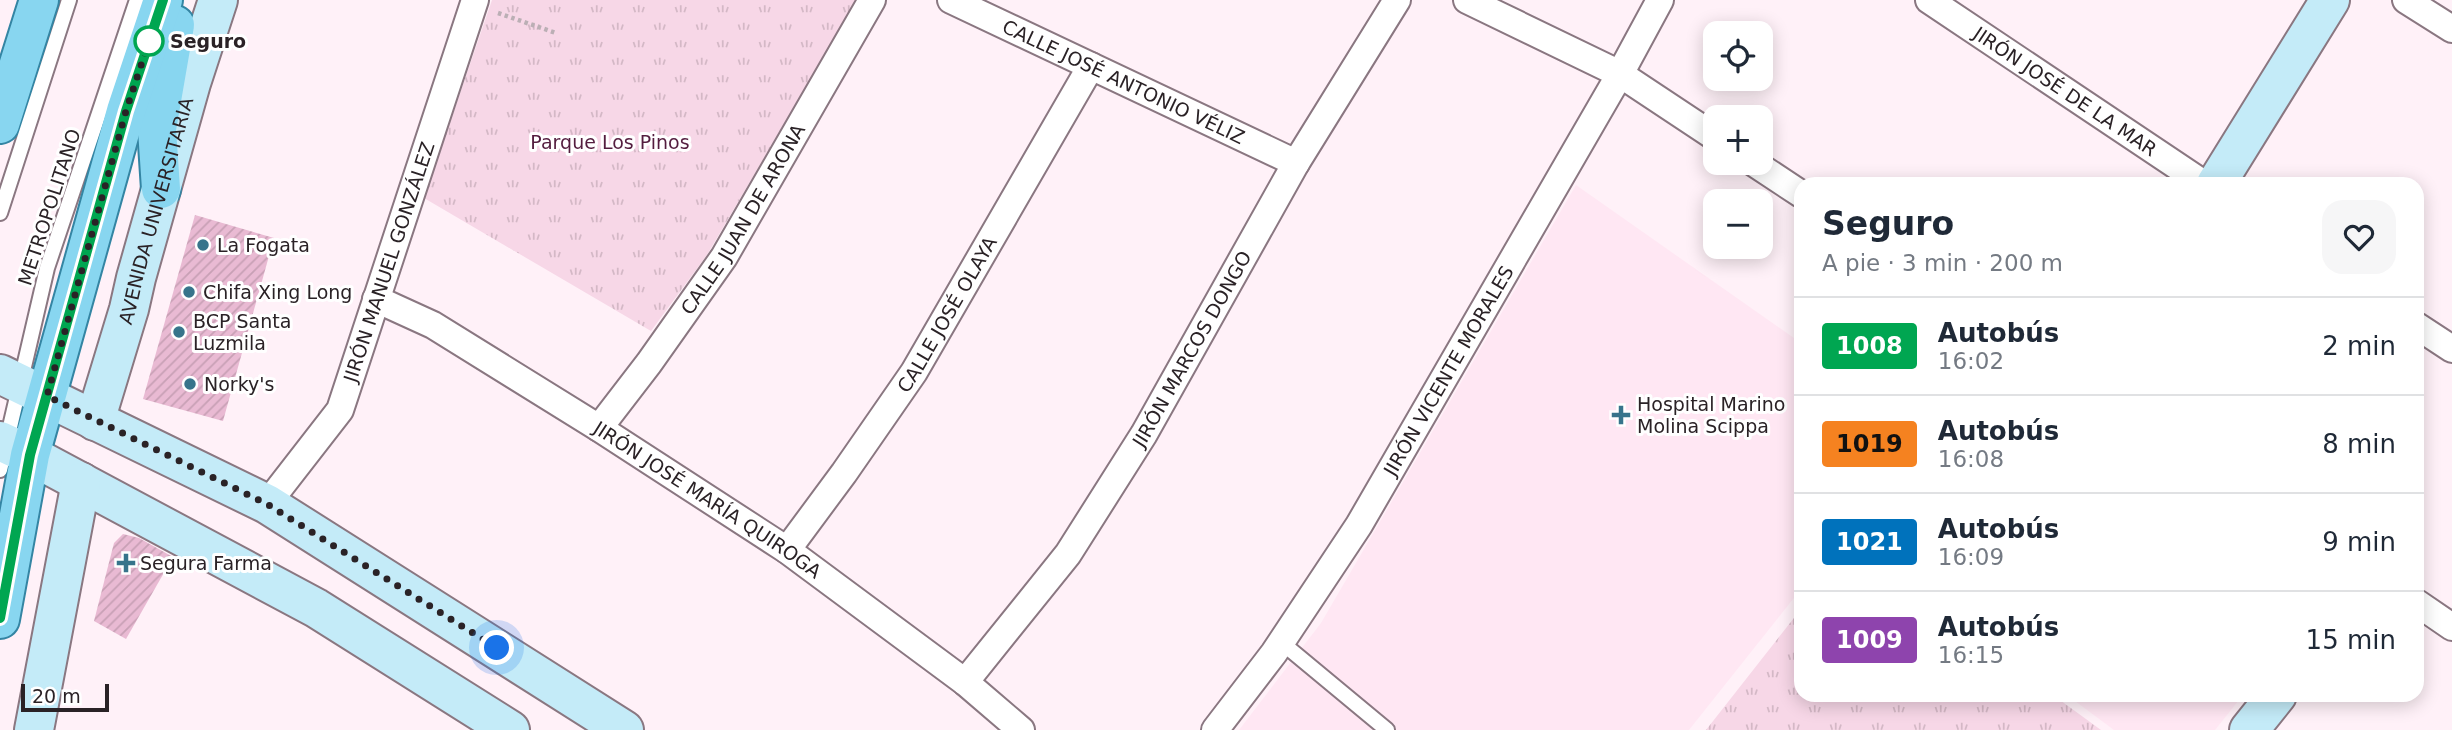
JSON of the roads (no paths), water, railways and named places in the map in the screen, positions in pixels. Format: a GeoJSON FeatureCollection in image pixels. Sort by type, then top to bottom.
{"type":"FeatureCollection","features":[{"type":"Feature","properties":{"kind":"main road"},"geometry":{"type":"LineString","coordinates":[[0,47],[24,0]]}},
{"type":"Feature","properties":{"kind":"main road"},"geometry":{"type":"LineString","coordinates":[[0,124],[39,0]]}},
{"type":"Feature","properties":{"kind":"main road"},"geometry":{"type":"LineString","coordinates":[[0,619],[9,452],[22,384],[126,111],[163,0]]}},
{"type":"Feature","properties":{"kind":"main road"},"geometry":{"type":"LineString","coordinates":[[161,189],[157,129],[178,0]]}},
{"type":"Feature","properties":{"kind":"main road","name":"AVENIDA UNIVERSITARIA"},"geometry":{"type":"LineString","coordinates":[[95,421],[129,309],[191,83],[218,0]]}},
{"type":"Feature","properties":{"kind":"main road"},"geometry":{"type":"LineString","coordinates":[[2220,177],[2330,0]]}},
{"type":"Feature","properties":{"kind":"main road"},"geometry":{"type":"LineString","coordinates":[[22,384],[267,504],[624,730]]}},
{"type":"Feature","properties":{"kind":"main road"},"geometry":{"type":"LineString","coordinates":[[9,452],[80,482],[316,608],[510,730]]}},
{"type":"Feature","properties":{"kind":"main road"},"geometry":{"type":"LineString","coordinates":[[34,730],[80,482]]}},
{"type":"Feature","properties":{"kind":"main road"},"geometry":{"type":"LineString","coordinates":[[316,608],[330,599],[340,587],[345,571],[346,553]]}},
{"type":"Feature","properties":{"kind":"main road"},"geometry":{"type":"LineString","coordinates":[[388,652],[393,622],[405,608],[419,599]]}},
{"type":"Feature","properties":{"kind":"main road"},"geometry":{"type":"LineString","coordinates":[[2249,730],[2271,702]]}},
{"type":"Feature","properties":{"kind":"street","name":"CALLE JUAN DE ARONA"},"geometry":{"type":"LineString","coordinates":[[599,428],[724,257],[872,0]]}},
{"type":"Feature","properties":{"kind":"street","name":"CALLE JOSÉ ANTONIO VÉLIZ"},"geometry":{"type":"LineString","coordinates":[[951,0],[1296,163]]}},
{"type":"Feature","properties":{"kind":"street","name":"JIRÓN MARCOS DONGO"},"geometry":{"type":"LineString","coordinates":[[965,682],[1068,554],[1144,434],[1296,163],[1397,0]]}},
{"type":"Feature","properties":{"kind":"street"},"geometry":{"type":"LineString","coordinates":[[1467,0],[1620,74],[1703,129]]}},
{"type":"Feature","properties":{"kind":"street","name":"JIRÓN VICENTE MORALES"},"geometry":{"type":"LineString","coordinates":[[1215,730],[1281,642],[1359,525],[1620,74],[1660,0]]}},
{"type":"Feature","properties":{"kind":"street","name":"JIRÓN JOSÉ DE LA MAR"},"geometry":{"type":"LineString","coordinates":[[1928,0],[2194,177]]}},
{"type":"Feature","properties":{"kind":"street"},"geometry":{"type":"LineString","coordinates":[[2406,0],[2452,30]]}},
{"type":"Feature","properties":{"kind":"street","name":"JIRÓN MANUEL GONZÁLEZ"},"geometry":{"type":"LineString","coordinates":[[267,504],[340,410],[474,2]]}},
{"type":"Feature","properties":{"kind":"street","name":"CALLE JOSÉ OLAYA"},"geometry":{"type":"LineString","coordinates":[[787,550],[914,372],[1091,66]]}},
{"type":"Feature","properties":{"kind":"street"},"geometry":{"type":"LineString","coordinates":[[1772,175],[1794,189]]}},
{"type":"Feature","properties":{"kind":"street","name":"JIRÓN JOSÉ MARÍA QUIROGA"},"geometry":{"type":"LineString","coordinates":[[376,299],[433,325],[599,428],[787,550],[965,682],[1021,730]]}},
{"type":"Feature","properties":{"kind":"street"},"geometry":{"type":"LineString","coordinates":[[2424,331],[2452,349]]}},
{"type":"Feature","properties":{"kind":"street"},"geometry":{"type":"LineString","coordinates":[[2424,608],[2452,627]]}},
{"type":"Feature","properties":{"kind":"lane"},"geometry":{"type":"LineString","coordinates":[[0,213],[69,0]]}},
{"type":"Feature","properties":{"kind":"lane","name":"METROPOLITANO"},"geometry":{"type":"LineString","coordinates":[[22,384],[47,268],[137,0]]}},
{"type":"Feature","properties":{"kind":"lane"},"geometry":{"type":"LineString","coordinates":[[1281,642],[1387,730]]}},
{"type":"Feature","properties":{"kind":"place","name":"Seguro"},"geometry":{"type":"Point","coordinates":[149,41]}},
{"type":"Feature","properties":{"kind":"place","name":"La Fogata"},"geometry":{"type":"Point","coordinates":[203,245]}},
{"type":"Feature","properties":{"kind":"place","name":"Chifa Xing Long"},"geometry":{"type":"Point","coordinates":[189,292]}},
{"type":"Feature","properties":{"kind":"place","name":"BCP Santa Luzmila"},"geometry":{"type":"Point","coordinates":[179,332]}},
{"type":"Feature","properties":{"kind":"place","name":"Norky's"},"geometry":{"type":"Point","coordinates":[190,384]}},
{"type":"Feature","properties":{"kind":"place","name":"Hospital Marino Molina Scippa"},"geometry":{"type":"Point","coordinates":[1621,415]}},
{"type":"Feature","properties":{"kind":"place","name":"Segura Farma"},"geometry":{"type":"Point","coordinates":[126,563]}},
{"type":"Feature","properties":{"kind":"park label","name":"Parque Los Pinos"},"geometry":{"type":"Point","coordinates":[610,142]}}]}
